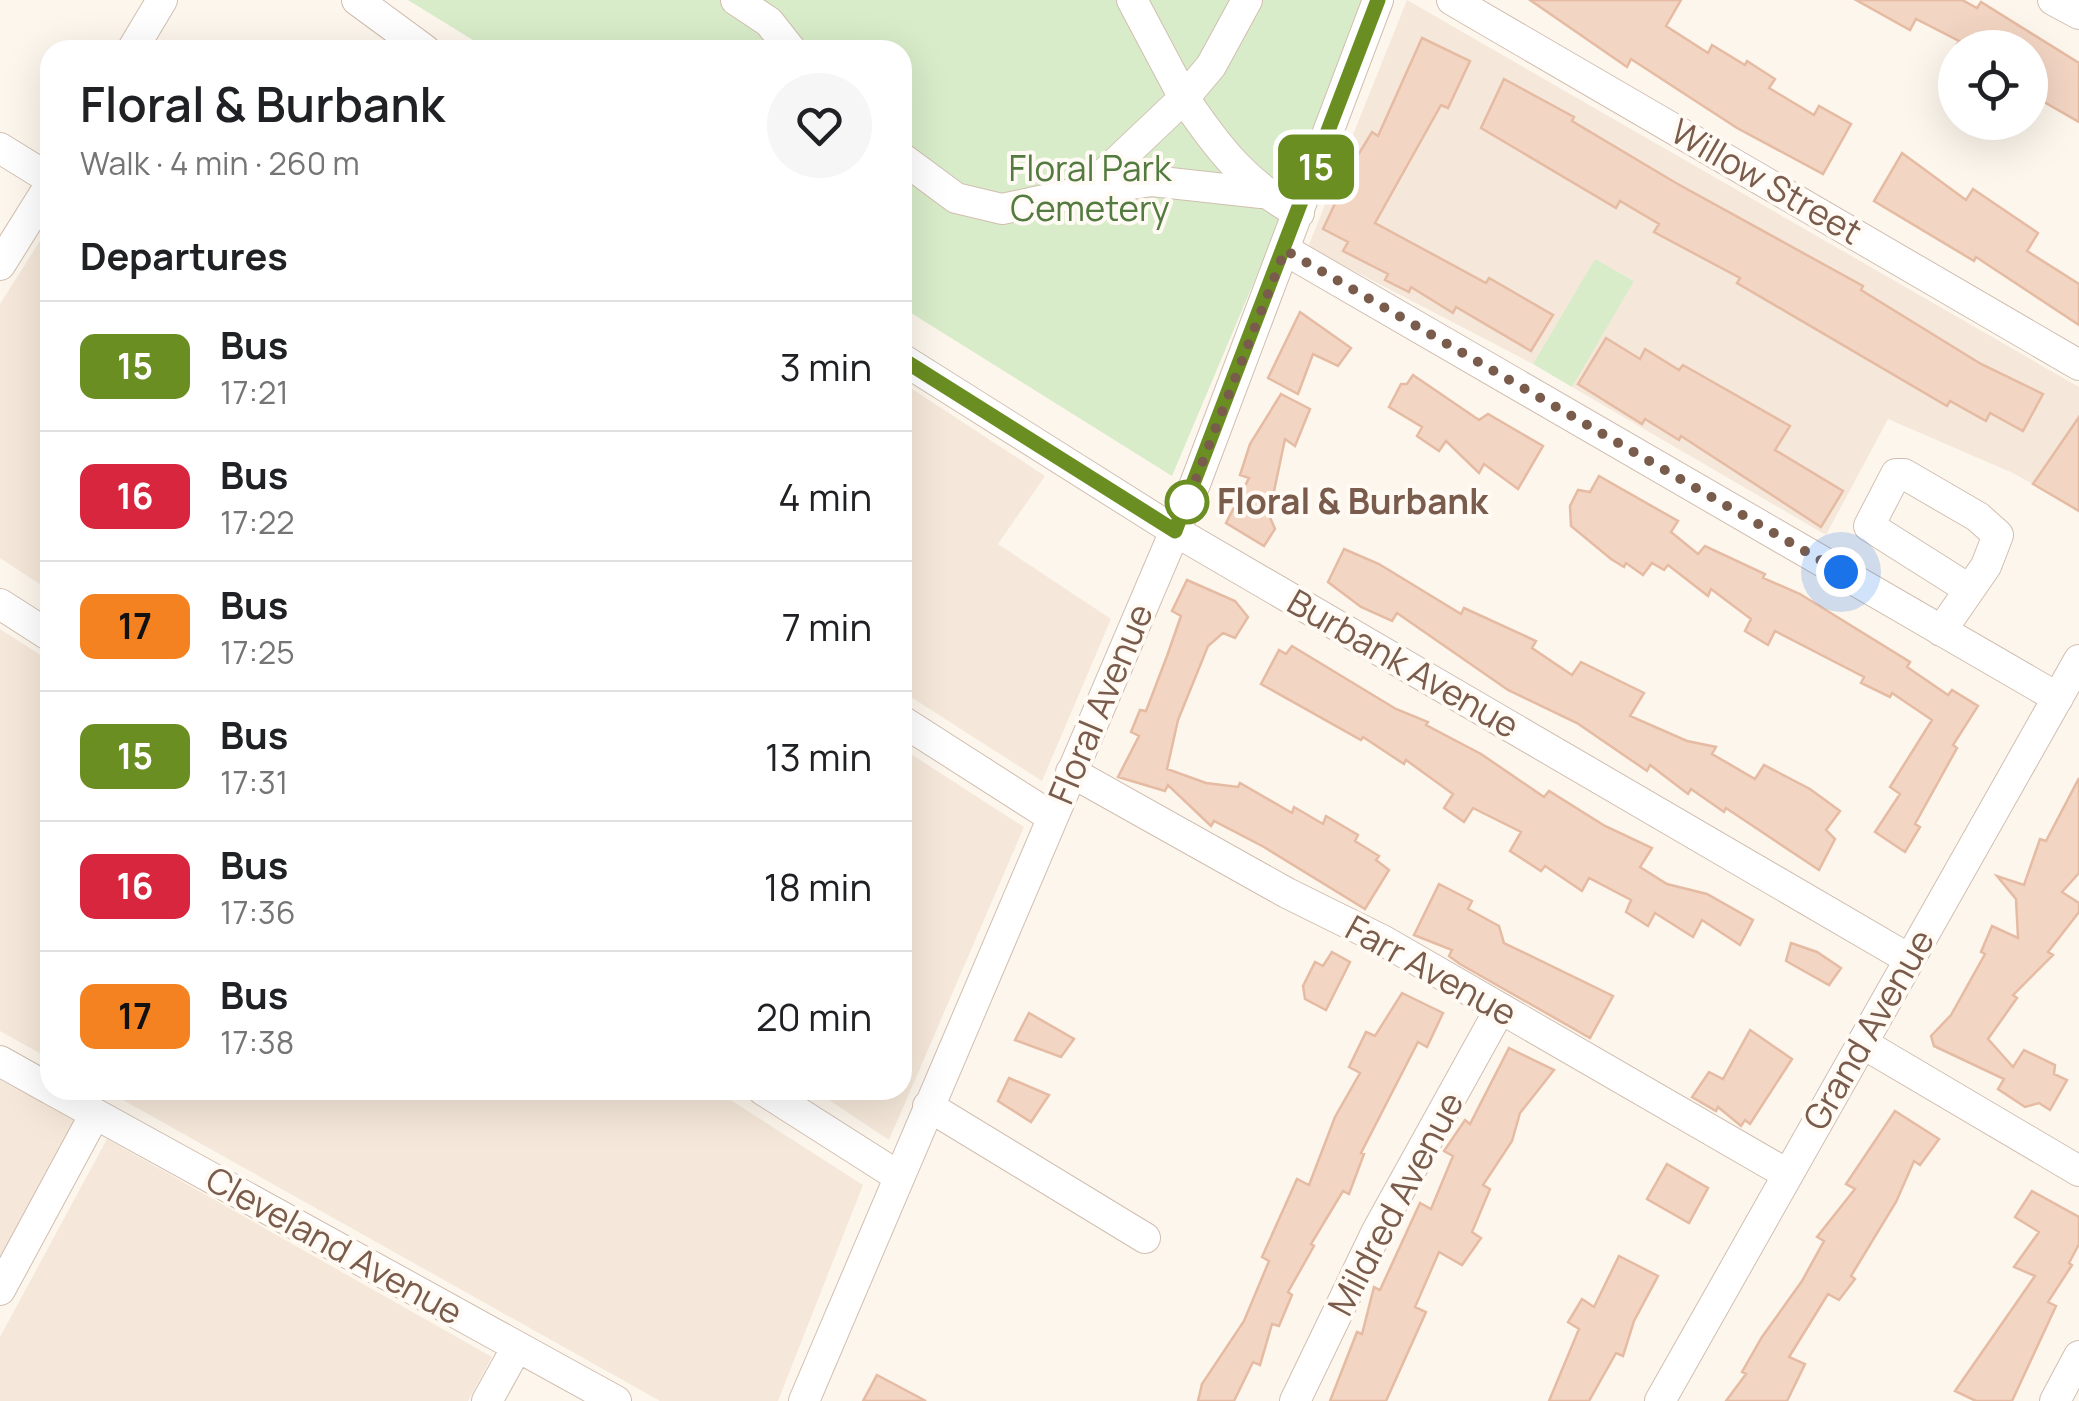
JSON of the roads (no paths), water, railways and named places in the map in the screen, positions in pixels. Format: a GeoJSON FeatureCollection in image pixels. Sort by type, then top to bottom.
{"type":"FeatureCollection","features":[{"type":"Feature","properties":{"kind":"street"},"geometry":{"type":"LineString","coordinates":[[138,40],[162,0]]}},
{"type":"Feature","properties":{"kind":"street"},"geometry":{"type":"LineString","coordinates":[[358,0],[412,40]]}},
{"type":"Feature","properties":{"kind":"street"},"geometry":{"type":"LineString","coordinates":[[736,0],[775,11],[787,40]]}},
{"type":"Feature","properties":{"kind":"street"},"geometry":{"type":"LineString","coordinates":[[1132,0],[1184,98],[1221,152],[1261,192],[1299,212]]}},
{"type":"Feature","properties":{"kind":"street"},"geometry":{"type":"LineString","coordinates":[[1086,191],[1212,66],[1246,0]]}},
{"type":"Feature","properties":{"kind":"street","name":"Floral Avenue"},"geometry":{"type":"LineString","coordinates":[[804,1401],[1175,531],[1378,0]]}},
{"type":"Feature","properties":{"kind":"street","name":"Willow Street"},"geometry":{"type":"LineString","coordinates":[[1452,0],[2079,365]]}},
{"type":"Feature","properties":{"kind":"street"},"geometry":{"type":"LineString","coordinates":[[2053,0],[2079,14]]}},
{"type":"Feature","properties":{"kind":"street"},"geometry":{"type":"LineString","coordinates":[[0,148],[40,175]]}},
{"type":"Feature","properties":{"kind":"street"},"geometry":{"type":"LineString","coordinates":[[912,165],[956,198],[1002,209],[1152,181],[1261,192]]}},
{"type":"Feature","properties":{"kind":"street"},"geometry":{"type":"LineString","coordinates":[[0,266],[40,199]]}},
{"type":"Feature","properties":{"kind":"street"},"geometry":{"type":"LineString","coordinates":[[1285,250],[2058,698]]}},
{"type":"Feature","properties":{"kind":"street","name":"Burbank Avenue"},"geometry":{"type":"LineString","coordinates":[[912,365],[1175,531],[1909,959]]}},
{"type":"Feature","properties":{"kind":"street"},"geometry":{"type":"LineString","coordinates":[[1942,630],[1967,588]]}},
{"type":"Feature","properties":{"kind":"street"},"geometry":{"type":"LineString","coordinates":[[0,604],[40,630]]}},
{"type":"Feature","properties":{"kind":"street","name":"Grand Avenue"},"geometry":{"type":"LineString","coordinates":[[1660,1401],[2079,660]]}},
{"type":"Feature","properties":{"kind":"street"},"geometry":{"type":"LineString","coordinates":[[912,727],[1052,817]]}},
{"type":"Feature","properties":{"kind":"street","name":"Farr Avenue"},"geometry":{"type":"LineString","coordinates":[[1072,772],[1500,1009],[1787,1174]]}},
{"type":"Feature","properties":{"kind":"street","name":"Mildred Avenue"},"geometry":{"type":"LineString","coordinates":[[1295,1401],[1377,1231],[1500,1009]]}},
{"type":"Feature","properties":{"kind":"street"},"geometry":{"type":"LineString","coordinates":[[1862,1042],[2079,1170]]}},
{"type":"Feature","properties":{"kind":"street","name":"Cleveland Avenue"},"geometry":{"type":"LineString","coordinates":[[0,1061],[40,1083]]}},
{"type":"Feature","properties":{"kind":"street","name":"Cleveland Avenue"},"geometry":{"type":"LineString","coordinates":[[70,1100],[616,1401]]}},
{"type":"Feature","properties":{"kind":"street"},"geometry":{"type":"LineString","coordinates":[[779,1100],[898,1176]]}},
{"type":"Feature","properties":{"kind":"street"},"geometry":{"type":"LineString","coordinates":[[928,1106],[1146,1238]]}},
{"type":"Feature","properties":{"kind":"street"},"geometry":{"type":"LineString","coordinates":[[0,1290],[95,1114]]}},
{"type":"Feature","properties":{"kind":"street"},"geometry":{"type":"LineString","coordinates":[[487,1401],[517,1347]]}},
{"type":"Feature","properties":{"kind":"street"},"geometry":{"type":"LineString","coordinates":[[2055,1401],[2079,1356]]}},
{"type":"Feature","properties":{"kind":"place","name":"Floral & Burbank"},"geometry":{"type":"Point","coordinates":[1187,502]}},
{"type":"Feature","properties":{"kind":"park label","name":"Floral Park Cemetery"},"geometry":{"type":"Point","coordinates":[1090,189]}}]}
